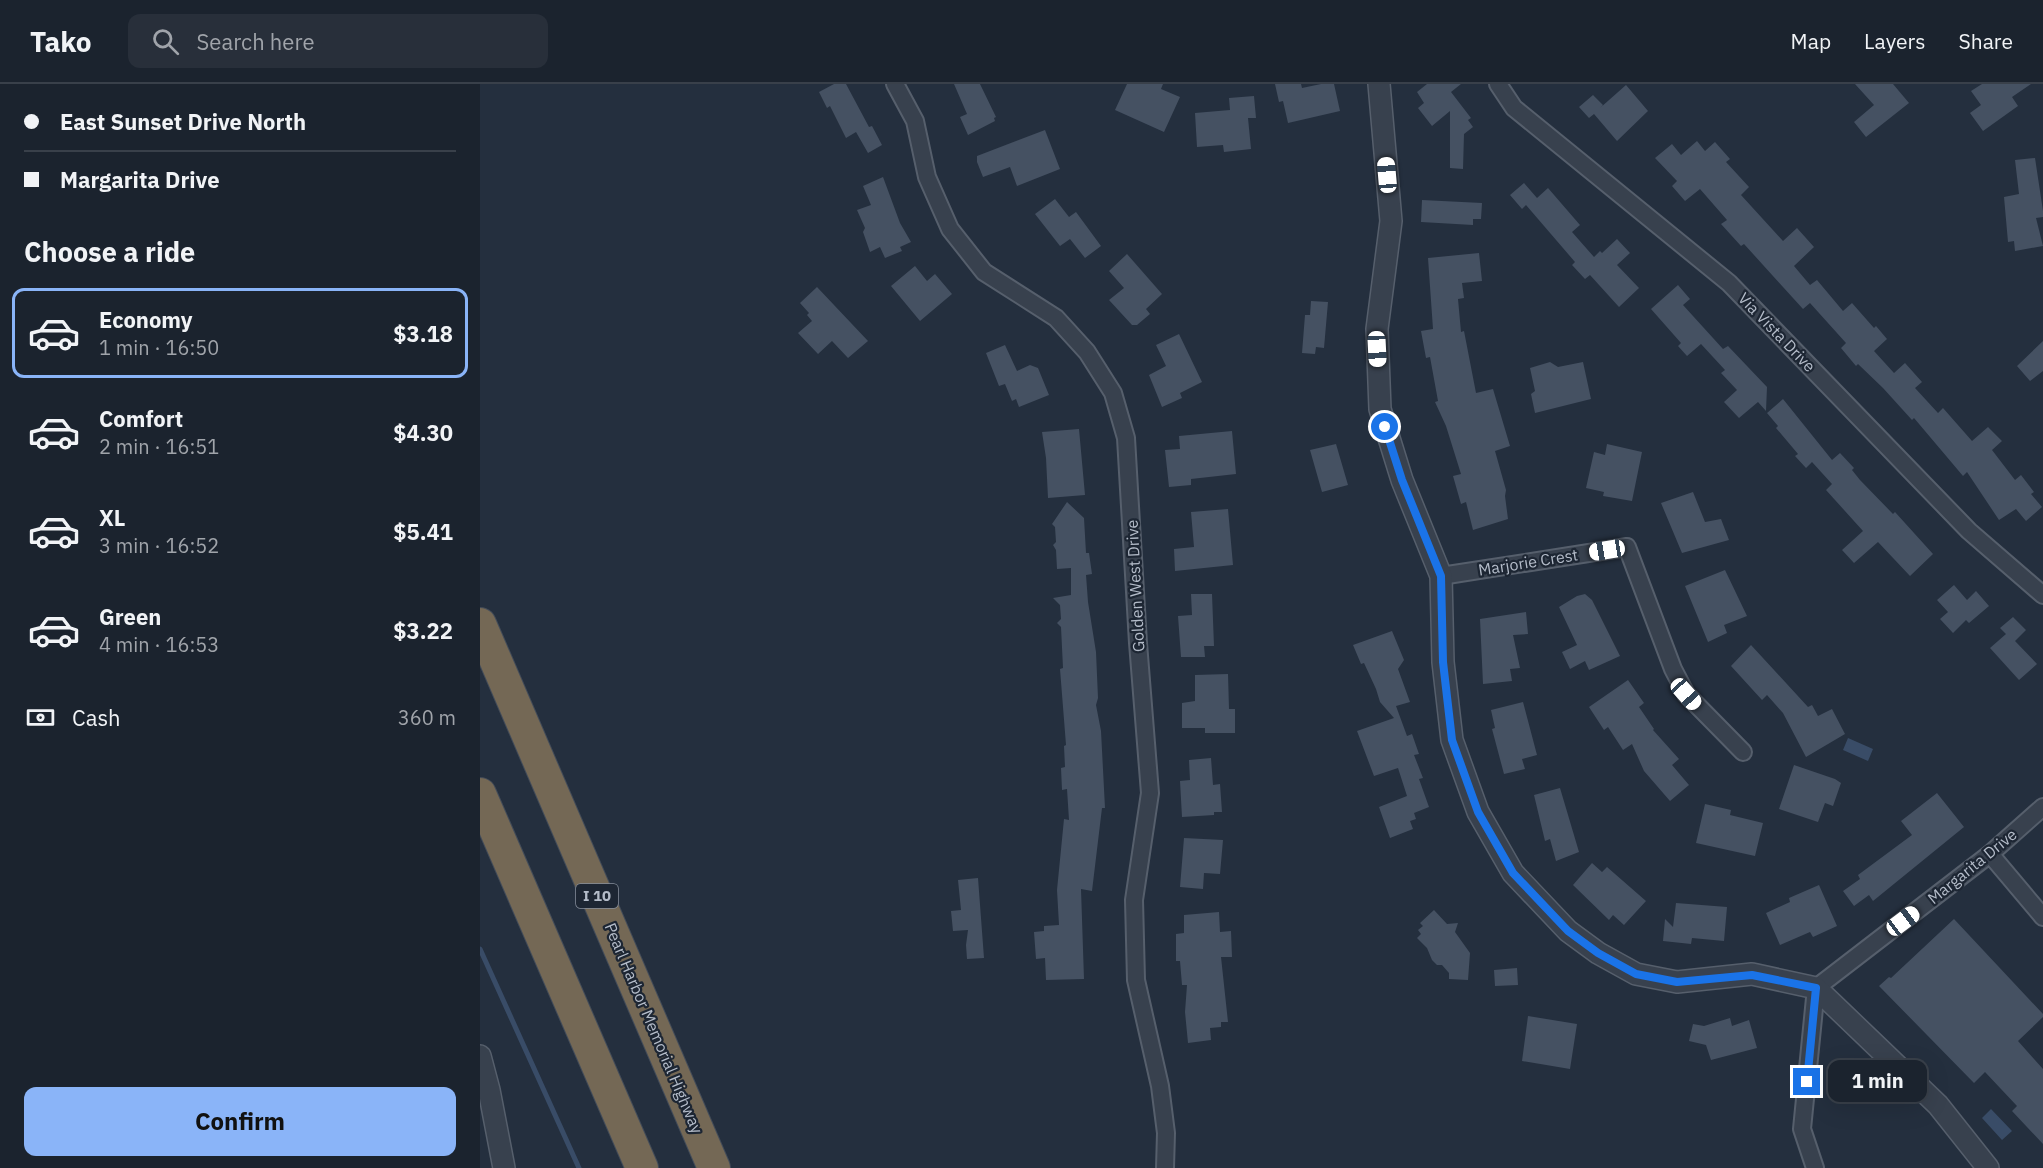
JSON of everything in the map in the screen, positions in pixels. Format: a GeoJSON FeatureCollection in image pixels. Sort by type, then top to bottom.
{"type":"FeatureCollection","features":[{"type":"Feature","properties":{"kind":"highway","name":"Pearl Harbor Memorial Highway"},"geometry":{"type":"LineString","coordinates":[[480,624],[714,1168]]}},
{"type":"Feature","properties":{"kind":"highway"},"geometry":{"type":"LineString","coordinates":[[480,794],[642,1168]]}},
{"type":"Feature","properties":{"kind":"street","name":"Golden West Drive"},"geometry":{"type":"LineString","coordinates":[[895,84],[915,121],[927,177],[951,229],[984,272],[1056,318],[1087,351],[1113,393],[1126,438],[1138,643],[1150,793],[1134,900],[1136,980],[1160,1086],[1166,1133],[1165,1168]]}},
{"type":"Feature","properties":{"kind":"street"},"geometry":{"type":"LineString","coordinates":[[1379,84],[1391,221],[1377,329],[1380,410],[1402,480],[1441,576],[1443,662],[1452,740],[1478,812],[1513,873],[1568,931],[1598,953],[1636,974],[1677,982],[1752,975],[1816,988],[1938,1105],[1988,1168]]}},
{"type":"Feature","properties":{"kind":"street","name":"Via Vista Drive"},"geometry":{"type":"LineString","coordinates":[[1498,84],[1514,108],[1729,283],[1969,531],[2043,595]]}},
{"type":"Feature","properties":{"kind":"street","name":"Marjorie Crest"},"geometry":{"type":"LineString","coordinates":[[1441,576],[1627,547],[1673,669],[1686,694],[1743,752]]}},
{"type":"Feature","properties":{"kind":"street","name":"Margarita Drive"},"geometry":{"type":"LineString","coordinates":[[1816,988],[1990,854],[2043,807]]}},
{"type":"Feature","properties":{"kind":"street"},"geometry":{"type":"LineString","coordinates":[[1990,854],[2043,917]]}},
{"type":"Feature","properties":{"kind":"street"},"geometry":{"type":"LineString","coordinates":[[1815,1168],[1802,1130],[1816,988]]}},
{"type":"Feature","properties":{"kind":"street"},"geometry":{"type":"LineString","coordinates":[[480,1056],[504,1168]]}},
{"type":"Feature","properties":{"kind":"water"},"geometry":{"type":"Polygon","coordinates":[[[1848,738],[1873,749],[1868,761],[1843,750],[1848,738]]]}},
{"type":"Feature","properties":{"kind":"water"},"geometry":{"type":"Polygon","coordinates":[[[1991,1109],[2012,1131],[2002,1140],[1982,1118],[1991,1109]]]}},
{"type":"Feature","properties":{"kind":"building"},"geometry":{"type":"Polygon","coordinates":[[[834,84],[846,84],[869,127],[872,126],[882,145],[868,153],[856,132],[846,138],[830,106],[827,108],[819,92],[834,84]]]}},
{"type":"Feature","properties":{"kind":"building"},"geometry":{"type":"Polygon","coordinates":[[[954,84],[980,84],[996,117],[995,121],[968,135],[960,117],[967,114],[954,84]]]}},
{"type":"Feature","properties":{"kind":"building"},"geometry":{"type":"Polygon","coordinates":[[[1127,84],[1163,84],[1161,89],[1180,97],[1164,132],[1115,110],[1127,84]]]}},
{"type":"Feature","properties":{"kind":"building"},"geometry":{"type":"Polygon","coordinates":[[[1275,84],[1301,84],[1302,88],[1334,84],[1340,111],[1288,123],[1283,101],[1279,102],[1275,84]]]}},
{"type":"Feature","properties":{"kind":"building"},"geometry":{"type":"Polygon","coordinates":[[[1427,84],[1461,84],[1451,92],[1471,118],[1468,120],[1473,127],[1464,134],[1463,169],[1450,168],[1450,111],[1432,126],[1418,108],[1424,103],[1417,92],[1427,84]]]}},
{"type":"Feature","properties":{"kind":"building"},"geometry":{"type":"Polygon","coordinates":[[[1855,84],[1893,84],[1909,103],[1866,137],[1854,122],[1874,105],[1855,84]]]}},
{"type":"Feature","properties":{"kind":"building"},"geometry":{"type":"Polygon","coordinates":[[[1982,84],[2031,84],[2012,97],[2018,106],[1983,131],[1970,113],[1981,105],[1971,91],[1982,84]]]}},
{"type":"Feature","properties":{"kind":"building"},"geometry":{"type":"Polygon","coordinates":[[[1626,85],[1648,111],[1617,141],[1594,114],[1589,118],[1579,107],[1593,95],[1603,105],[1600,108],[1626,85]]]}},
{"type":"Feature","properties":{"kind":"building"},"geometry":{"type":"Polygon","coordinates":[[[1254,96],[1256,118],[1248,118],[1251,149],[1224,152],[1223,145],[1197,147],[1195,113],[1230,110],[1229,98],[1254,96]]]}},
{"type":"Feature","properties":{"kind":"building"},"geometry":{"type":"Polygon","coordinates":[[[1045,130],[1060,169],[1017,186],[1010,167],[983,177],[977,156],[1045,130]]]}},
{"type":"Feature","properties":{"kind":"building"},"geometry":{"type":"Polygon","coordinates":[[[1697,141],[1705,151],[1715,142],[1730,159],[1726,162],[1749,187],[1741,195],[1783,241],[1797,228],[1814,247],[1794,266],[1810,285],[1817,280],[1843,311],[1852,303],[1874,328],[1876,326],[1887,339],[1874,351],[1894,373],[1905,363],[1922,382],[1915,388],[1938,413],[1943,408],[1972,441],[1988,427],[2002,441],[1992,450],[2015,480],[2021,475],[2034,492],[2031,494],[2042,507],[2026,521],[2016,509],[1999,520],[1967,472],[1963,476],[1914,418],[1912,420],[1858,364],[1856,366],[1841,348],[1846,343],[1810,303],[1803,309],[1744,244],[1741,246],[1721,224],[1727,220],[1700,189],[1685,201],[1672,186],[1677,181],[1655,158],[1672,144],[1681,155],[1697,141]]]}},
{"type":"Feature","properties":{"kind":"building"},"geometry":{"type":"Polygon","coordinates":[[[2035,158],[2043,211],[2043,217],[2036,218],[2043,246],[2015,251],[2014,241],[2008,242],[2004,197],[2019,194],[2015,160],[2035,158]]]}},
{"type":"Feature","properties":{"kind":"building"},"geometry":{"type":"Polygon","coordinates":[[[883,177],[900,223],[911,242],[900,247],[902,251],[885,258],[880,247],[870,252],[863,232],[865,228],[857,210],[871,205],[863,186],[883,177]]]}},
{"type":"Feature","properties":{"kind":"building"},"geometry":{"type":"Polygon","coordinates":[[[1524,183],[1537,198],[1548,188],[1580,225],[1572,232],[1594,257],[1617,239],[1630,253],[1617,265],[1639,288],[1619,307],[1590,275],[1585,279],[1572,265],[1575,262],[1526,205],[1522,209],[1510,195],[1524,183]]]}},
{"type":"Feature","properties":{"kind":"building"},"geometry":{"type":"Polygon","coordinates":[[[1055,199],[1069,217],[1076,212],[1101,246],[1085,258],[1070,239],[1060,246],[1035,214],[1055,199]]]}},
{"type":"Feature","properties":{"kind":"building"},"geometry":{"type":"Polygon","coordinates":[[[1422,200],[1482,203],[1481,219],[1473,219],[1473,225],[1421,222],[1422,200]]]}},
{"type":"Feature","properties":{"kind":"building"},"geometry":{"type":"Polygon","coordinates":[[[1479,253],[1482,281],[1462,283],[1464,298],[1458,299],[1461,332],[1464,331],[1476,393],[1493,389],[1510,446],[1495,451],[1506,490],[1508,519],[1473,530],[1466,502],[1461,504],[1453,476],[1461,474],[1446,426],[1435,402],[1438,401],[1430,357],[1426,358],[1421,331],[1433,329],[1428,258],[1479,253]]]}},
{"type":"Feature","properties":{"kind":"building"},"geometry":{"type":"Polygon","coordinates":[[[1127,254],[1162,294],[1146,309],[1150,314],[1137,325],[1132,325],[1109,300],[1124,288],[1109,271],[1127,254]]]}},
{"type":"Feature","properties":{"kind":"building"},"geometry":{"type":"Polygon","coordinates":[[[915,266],[927,281],[935,274],[952,294],[920,321],[891,286],[915,266]]]}},
{"type":"Feature","properties":{"kind":"building"},"geometry":{"type":"Polygon","coordinates":[[[1678,285],[1690,299],[1683,305],[1723,349],[1728,346],[1767,387],[1766,411],[1758,402],[1739,418],[1724,402],[1737,390],[1721,373],[1725,370],[1701,344],[1687,356],[1678,346],[1681,343],[1651,309],[1678,285]]]}},
{"type":"Feature","properties":{"kind":"building"},"geometry":{"type":"Polygon","coordinates":[[[817,287],[868,341],[848,358],[832,341],[818,354],[798,333],[812,321],[807,315],[809,313],[800,303],[817,287]]]}},
{"type":"Feature","properties":{"kind":"building"},"geometry":{"type":"Polygon","coordinates":[[[1311,301],[1328,302],[1324,348],[1316,347],[1315,354],[1302,353],[1305,315],[1310,315],[1311,301]]]}},
{"type":"Feature","properties":{"kind":"building"},"geometry":{"type":"Polygon","coordinates":[[[1179,334],[1202,382],[1180,393],[1182,398],[1162,407],[1149,375],[1166,366],[1156,345],[1179,334]]]}},
{"type":"Feature","properties":{"kind":"building"},"geometry":{"type":"Polygon","coordinates":[[[2043,341],[2043,371],[2030,381],[2017,366],[2043,341]]]}},
{"type":"Feature","properties":{"kind":"building"},"geometry":{"type":"Polygon","coordinates":[[[1005,345],[1017,371],[1030,365],[1038,368],[1049,395],[1019,407],[1016,399],[1012,401],[1005,384],[999,386],[986,353],[1005,345]]]}},
{"type":"Feature","properties":{"kind":"building"},"geometry":{"type":"Polygon","coordinates":[[[1550,362],[1558,367],[1583,362],[1591,399],[1535,413],[1531,394],[1535,391],[1530,368],[1550,362]]]}},
{"type":"Feature","properties":{"kind":"building"},"geometry":{"type":"Polygon","coordinates":[[[1783,399],[1832,460],[1840,453],[1854,468],[1852,470],[1860,480],[1893,514],[1895,512],[1933,554],[1910,576],[1878,542],[1854,563],[1842,550],[1863,531],[1826,490],[1832,484],[1812,462],[1806,468],[1795,456],[1798,454],[1776,428],[1778,426],[1767,413],[1783,399]]]}},
{"type":"Feature","properties":{"kind":"building"},"geometry":{"type":"Polygon","coordinates":[[[1079,429],[1085,495],[1048,498],[1042,432],[1079,429]]]}},
{"type":"Feature","properties":{"kind":"building"},"geometry":{"type":"Polygon","coordinates":[[[1232,431],[1236,474],[1191,479],[1191,485],[1169,487],[1165,450],[1180,449],[1179,436],[1232,431]]]}},
{"type":"Feature","properties":{"kind":"building"},"geometry":{"type":"Polygon","coordinates":[[[1336,444],[1348,485],[1322,492],[1310,450],[1336,444]]]}},
{"type":"Feature","properties":{"kind":"building"},"geometry":{"type":"Polygon","coordinates":[[[1607,444],[1642,452],[1632,501],[1603,496],[1604,492],[1586,488],[1594,452],[1605,455],[1607,444]]]}},
{"type":"Feature","properties":{"kind":"building"},"geometry":{"type":"Polygon","coordinates":[[[1693,492],[1705,522],[1721,519],[1729,540],[1682,553],[1661,503],[1693,492]]]}},
{"type":"Feature","properties":{"kind":"building"},"geometry":{"type":"Polygon","coordinates":[[[1067,502],[1084,518],[1086,553],[1089,553],[1092,574],[1086,575],[1096,652],[1098,698],[1096,705],[1101,731],[1105,808],[1102,808],[1092,891],[1081,889],[1084,979],[1046,980],[1045,958],[1036,959],[1034,932],[1044,931],[1044,926],[1059,925],[1057,890],[1064,819],[1069,820],[1067,789],[1062,790],[1061,768],[1065,767],[1064,746],[1066,745],[1060,669],[1063,668],[1061,627],[1057,623],[1061,619],[1060,605],[1053,598],[1071,595],[1071,568],[1057,569],[1056,550],[1053,545],[1056,542],[1055,527],[1052,524],[1067,502]]]}},
{"type":"Feature","properties":{"kind":"building"},"geometry":{"type":"Polygon","coordinates":[[[1228,509],[1233,565],[1175,571],[1174,549],[1194,547],[1191,512],[1228,509]]]}},
{"type":"Feature","properties":{"kind":"building"},"geometry":{"type":"Polygon","coordinates":[[[1725,570],[1747,616],[1724,625],[1727,633],[1708,642],[1685,586],[1725,570]]]}},
{"type":"Feature","properties":{"kind":"building"},"geometry":{"type":"Polygon","coordinates":[[[1954,585],[1967,600],[1976,591],[1989,606],[1969,623],[1966,620],[1953,633],[1940,619],[1948,612],[1937,600],[1954,585]]]}},
{"type":"Feature","properties":{"kind":"building"},"geometry":{"type":"Polygon","coordinates":[[[1191,594],[1212,594],[1214,646],[1204,646],[1205,657],[1181,657],[1178,616],[1192,615],[1191,594]]]}},
{"type":"Feature","properties":{"kind":"building"},"geometry":{"type":"Polygon","coordinates":[[[1585,594],[1592,600],[1620,656],[1589,670],[1585,661],[1570,669],[1562,652],[1577,645],[1559,607],[1585,594]]]}},
{"type":"Feature","properties":{"kind":"building"},"geometry":{"type":"Polygon","coordinates":[[[1526,612],[1528,634],[1513,635],[1520,668],[1510,669],[1512,681],[1483,684],[1480,619],[1526,612]]]}},
{"type":"Feature","properties":{"kind":"building"},"geometry":{"type":"Polygon","coordinates":[[[2013,617],[2026,630],[2015,641],[2037,664],[2019,680],[1990,648],[2006,634],[2000,628],[2013,617]]]}},
{"type":"Feature","properties":{"kind":"building"},"geometry":{"type":"Polygon","coordinates":[[[1392,631],[1404,660],[1398,669],[1410,702],[1396,706],[1407,736],[1412,734],[1419,754],[1414,755],[1423,778],[1419,779],[1429,807],[1414,813],[1416,819],[1410,821],[1413,829],[1390,838],[1379,807],[1407,796],[1398,768],[1374,776],[1357,731],[1394,718],[1380,702],[1364,663],[1361,664],[1353,645],[1392,631]]]}},
{"type":"Feature","properties":{"kind":"building"},"geometry":{"type":"Polygon","coordinates":[[[1751,645],[1808,707],[1812,705],[1818,716],[1832,709],[1845,734],[1806,757],[1783,713],[1767,695],[1762,700],[1731,666],[1751,645]]]}},
{"type":"Feature","properties":{"kind":"building"},"geometry":{"type":"Polygon","coordinates":[[[1228,674],[1229,709],[1235,709],[1235,733],[1205,733],[1205,728],[1182,728],[1182,703],[1195,701],[1195,675],[1228,674]]]}},
{"type":"Feature","properties":{"kind":"building"},"geometry":{"type":"Polygon","coordinates":[[[1628,680],[1644,703],[1639,707],[1653,730],[1679,759],[1672,765],[1689,785],[1670,801],[1644,771],[1632,744],[1623,750],[1608,727],[1604,730],[1589,707],[1628,680]]]}},
{"type":"Feature","properties":{"kind":"building"},"geometry":{"type":"Polygon","coordinates":[[[1523,702],[1537,755],[1522,759],[1525,769],[1504,774],[1492,729],[1495,728],[1491,710],[1523,702]]]}},
{"type":"Feature","properties":{"kind":"building"},"geometry":{"type":"Polygon","coordinates":[[[1211,758],[1213,785],[1220,784],[1222,812],[1214,812],[1214,815],[1182,817],[1180,781],[1190,780],[1189,760],[1211,758]]]}},
{"type":"Feature","properties":{"kind":"building"},"geometry":{"type":"Polygon","coordinates":[[[1794,765],[1841,783],[1833,806],[1825,803],[1818,822],[1779,809],[1794,765]]]}},
{"type":"Feature","properties":{"kind":"building"},"geometry":{"type":"Polygon","coordinates":[[[1560,788],[1579,852],[1556,861],[1550,839],[1545,841],[1534,795],[1560,788]]]}},
{"type":"Feature","properties":{"kind":"building"},"geometry":{"type":"Polygon","coordinates":[[[1937,793],[1964,827],[1873,901],[1869,895],[1854,906],[1843,891],[1860,879],[1858,875],[1912,835],[1901,821],[1937,793]]]}},
{"type":"Feature","properties":{"kind":"building"},"geometry":{"type":"Polygon","coordinates":[[[1705,804],[1731,810],[1730,815],[1763,823],[1755,856],[1696,843],[1705,804]]]}},
{"type":"Feature","properties":{"kind":"building"},"geometry":{"type":"Polygon","coordinates":[[[1184,838],[1223,840],[1220,874],[1204,873],[1203,889],[1180,887],[1184,838]]]}},
{"type":"Feature","properties":{"kind":"building"},"geometry":{"type":"Polygon","coordinates":[[[1592,863],[1602,872],[1607,867],[1646,901],[1624,925],[1613,915],[1609,920],[1573,885],[1592,863]]]}},
{"type":"Feature","properties":{"kind":"building"},"geometry":{"type":"Polygon","coordinates":[[[978,878],[984,958],[967,959],[968,930],[953,931],[951,911],[961,910],[958,880],[978,878]]]}},
{"type":"Feature","properties":{"kind":"building"},"geometry":{"type":"Polygon","coordinates":[[[1819,885],[1837,926],[1813,937],[1810,932],[1780,945],[1766,913],[1790,902],[1789,898],[1819,885]]]}},
{"type":"Feature","properties":{"kind":"building"},"geometry":{"type":"Polygon","coordinates":[[[1676,903],[1727,907],[1724,941],[1692,938],[1691,944],[1663,941],[1665,919],[1673,927],[1676,903]]]}},
{"type":"Feature","properties":{"kind":"building"},"geometry":{"type":"Polygon","coordinates":[[[1434,910],[1447,924],[1458,923],[1455,932],[1470,953],[1468,980],[1449,979],[1449,973],[1442,965],[1437,965],[1432,960],[1427,948],[1417,938],[1421,934],[1418,930],[1423,926],[1420,923],[1434,910]]]}},
{"type":"Feature","properties":{"kind":"building"},"geometry":{"type":"Polygon","coordinates":[[[1219,912],[1220,932],[1231,931],[1232,957],[1221,957],[1228,1022],[1221,1022],[1221,1027],[1210,1028],[1211,1040],[1188,1043],[1185,1012],[1187,985],[1182,985],[1180,961],[1176,961],[1176,934],[1184,933],[1184,915],[1219,912]]]}},
{"type":"Feature","properties":{"kind":"building"},"geometry":{"type":"Polygon","coordinates":[[[1954,919],[2043,1014],[2043,1017],[2018,1041],[2043,1069],[2043,1144],[2012,1111],[2017,1106],[1985,1072],[1974,1083],[1879,986],[1889,977],[1891,978],[1954,919]]]}},
{"type":"Feature","properties":{"kind":"building"},"geometry":{"type":"Polygon","coordinates":[[[1517,968],[1518,985],[1495,986],[1494,970],[1517,968]]]}},
{"type":"Feature","properties":{"kind":"building"},"geometry":{"type":"Polygon","coordinates":[[[1528,1016],[1577,1024],[1570,1069],[1522,1061],[1528,1016]]]}},
{"type":"Feature","properties":{"kind":"building"},"geometry":{"type":"Polygon","coordinates":[[[1730,1018],[1732,1026],[1749,1020],[1757,1048],[1711,1060],[1706,1045],[1689,1041],[1693,1024],[1704,1026],[1730,1018]]]}},
{"type":"Feature","properties":{"kind":"waterway"},"geometry":{"type":"LineString","coordinates":[[480,949],[579,1168]]}},
{"type":"Feature","properties":{"kind":"route"},"geometry":{"type":"LineString","coordinates":[[1385,427],[1402,480],[1441,576],[1443,662],[1452,740],[1478,812],[1513,873],[1568,931],[1598,953],[1636,974],[1677,982],[1752,975],[1816,988],[1807,1082]]}}]}
